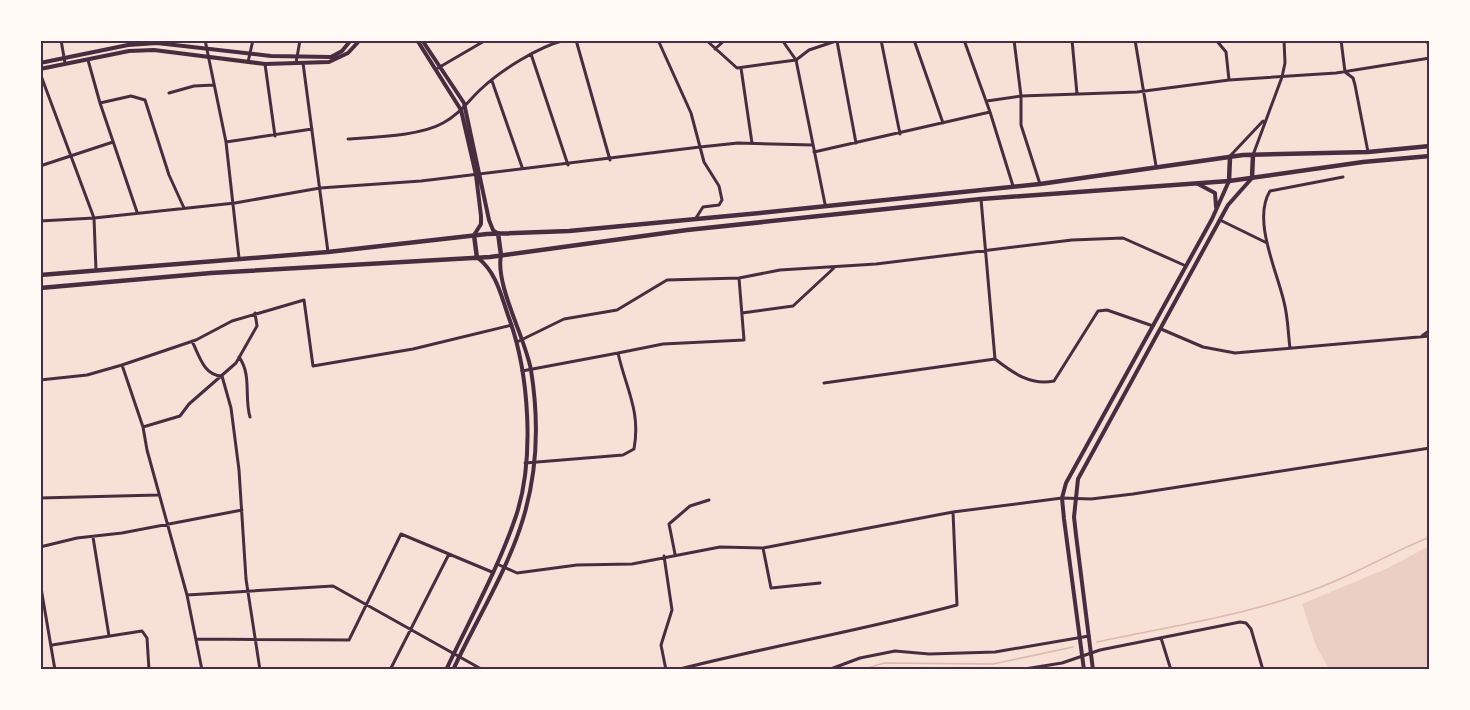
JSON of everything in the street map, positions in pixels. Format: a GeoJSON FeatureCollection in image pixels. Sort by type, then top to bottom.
{"type":"FeatureCollection","features":[{"type":"Feature","properties":{"kind":"highway"},"geometry":{"type":"LineString","coordinates":[[40,275],[328,252],[498,233],[569,231],[1040,184],[1230,157],[1368,152],[1430,146]]}},
{"type":"Feature","properties":{"kind":"highway"},"geometry":{"type":"LineString","coordinates":[[1252,178],[1253,155]]}},
{"type":"Feature","properties":{"kind":"highway"},"geometry":{"type":"LineString","coordinates":[[40,288],[212,273],[477,258],[687,230],[981,199],[1230,181],[1430,156]]}},
{"type":"Feature","properties":{"kind":"highway"},"geometry":{"type":"LineString","coordinates":[[1230,157],[1230,181]]}},
{"type":"Feature","properties":{"kind":"highway"},"geometry":{"type":"LineString","coordinates":[[498,233],[501,255]]}},
{"type":"Feature","properties":{"kind":"highway"},"geometry":{"type":"LineString","coordinates":[[474,235],[477,258]]}},
{"type":"Feature","properties":{"kind":"main road"},"geometry":{"type":"LineString","coordinates":[[40,63],[128,45],[157,43],[250,54],[331,57],[342,51],[351,40]]}},
{"type":"Feature","properties":{"kind":"main road"},"geometry":{"type":"LineString","coordinates":[[40,70],[88,58],[129,51],[154,50],[265,64],[329,62],[338,59],[360,40]]}},
{"type":"Feature","properties":{"kind":"main road"},"geometry":{"type":"LineString","coordinates":[[417,40],[423,44],[463,108],[489,219],[493,230],[498,233]]}},
{"type":"Feature","properties":{"kind":"main road"},"geometry":{"type":"LineString","coordinates":[[474,235],[481,224],[478,175]]}},
{"type":"Feature","properties":{"kind":"main road"},"geometry":{"type":"LineString","coordinates":[[1093,669],[1076,535],[1076,486],[1084,467],[1228,205],[1252,178]]}},
{"type":"Feature","properties":{"kind":"main road"},"geometry":{"type":"LineString","coordinates":[[1084,669],[1062,498],[1075,464],[1216,213],[1230,181]]}},
{"type":"Feature","properties":{"kind":"main road"},"geometry":{"type":"LineString","coordinates":[[1194,184],[1215,193],[1218,198],[1216,213]]}},
{"type":"Feature","properties":{"kind":"main road"},"geometry":{"type":"LineString","coordinates":[[453,669],[503,567],[523,520],[534,462],[537,423],[530,369],[523,339],[500,275],[501,255]]}},
{"type":"Feature","properties":{"kind":"main road"},"geometry":{"type":"LineString","coordinates":[[446,669],[497,564],[517,513],[525,463],[528,409],[517,342],[493,274],[477,258]]}},
{"type":"Feature","properties":{"kind":"street"},"geometry":{"type":"LineString","coordinates":[[61,40],[65,63]]}},
{"type":"Feature","properties":{"kind":"street"},"geometry":{"type":"LineString","coordinates":[[205,40],[226,142],[239,258]]}},
{"type":"Feature","properties":{"kind":"street"},"geometry":{"type":"LineString","coordinates":[[248,62],[253,40]]}},
{"type":"Feature","properties":{"kind":"street"},"geometry":{"type":"LineString","coordinates":[[296,63],[300,40]]}},
{"type":"Feature","properties":{"kind":"street"},"geometry":{"type":"LineString","coordinates":[[423,44],[430,40]]}},
{"type":"Feature","properties":{"kind":"street"},"geometry":{"type":"LineString","coordinates":[[438,68],[486,40]]}},
{"type":"Feature","properties":{"kind":"street"},"geometry":{"type":"LineString","coordinates":[[348,139],[418,130],[443,124],[492,81],[531,54],[553,42],[565,40]]}},
{"type":"Feature","properties":{"kind":"street"},"geometry":{"type":"LineString","coordinates":[[576,40],[610,160]]}},
{"type":"Feature","properties":{"kind":"street"},"geometry":{"type":"LineString","coordinates":[[658,40],[691,113],[704,162],[718,186],[722,200],[719,205],[703,207],[696,218]]}},
{"type":"Feature","properties":{"kind":"street"},"geometry":{"type":"LineString","coordinates":[[706,40],[737,68],[796,60],[809,50],[838,41],[856,143]]}},
{"type":"Feature","properties":{"kind":"street"},"geometry":{"type":"LineString","coordinates":[[714,49],[725,40]]}},
{"type":"Feature","properties":{"kind":"street"},"geometry":{"type":"LineString","coordinates":[[782,40],[796,60],[825,204]]}},
{"type":"Feature","properties":{"kind":"street"},"geometry":{"type":"LineString","coordinates":[[880,40],[900,134]]}},
{"type":"Feature","properties":{"kind":"street"},"geometry":{"type":"LineString","coordinates":[[914,40],[943,123]]}},
{"type":"Feature","properties":{"kind":"street"},"geometry":{"type":"LineString","coordinates":[[964,40],[987,101],[1013,186]]}},
{"type":"Feature","properties":{"kind":"street"},"geometry":{"type":"LineString","coordinates":[[1014,40],[1022,125],[1040,184]]}},
{"type":"Feature","properties":{"kind":"street"},"geometry":{"type":"LineString","coordinates":[[1072,40],[1077,94]]}},
{"type":"Feature","properties":{"kind":"street"},"geometry":{"type":"LineString","coordinates":[[1135,40],[1156,166]]}},
{"type":"Feature","properties":{"kind":"street"},"geometry":{"type":"LineString","coordinates":[[1216,40],[1226,52],[1229,80]]}},
{"type":"Feature","properties":{"kind":"street"},"geometry":{"type":"LineString","coordinates":[[1253,155],[1264,119],[1286,63],[1284,40]]}},
{"type":"Feature","properties":{"kind":"street"},"geometry":{"type":"LineString","coordinates":[[1341,40],[1345,72],[1353,78],[1368,152]]}},
{"type":"Feature","properties":{"kind":"street"},"geometry":{"type":"LineString","coordinates":[[1427,40],[1430,50]]}},
{"type":"Feature","properties":{"kind":"street"},"geometry":{"type":"LineString","coordinates":[[531,54],[568,165]]}},
{"type":"Feature","properties":{"kind":"street"},"geometry":{"type":"LineString","coordinates":[[88,58],[100,104],[137,212]]}},
{"type":"Feature","properties":{"kind":"street"},"geometry":{"type":"LineString","coordinates":[[987,101],[1021,96],[1143,91],[1229,80],[1345,72],[1430,58]]}},
{"type":"Feature","properties":{"kind":"street"},"geometry":{"type":"LineString","coordinates":[[303,63],[328,252]]}},
{"type":"Feature","properties":{"kind":"street"},"geometry":{"type":"LineString","coordinates":[[265,64],[275,136]]}},
{"type":"Feature","properties":{"kind":"street"},"geometry":{"type":"LineString","coordinates":[[741,68],[753,144]]}},
{"type":"Feature","properties":{"kind":"street"},"geometry":{"type":"LineString","coordinates":[[40,70],[94,218],[96,270]]}},
{"type":"Feature","properties":{"kind":"street"},"geometry":{"type":"LineString","coordinates":[[492,81],[522,167]]}},
{"type":"Feature","properties":{"kind":"street"},"geometry":{"type":"LineString","coordinates":[[169,93],[194,86],[214,85]]}},
{"type":"Feature","properties":{"kind":"street"},"geometry":{"type":"LineString","coordinates":[[100,104],[131,96],[145,100],[169,175],[184,208]]}},
{"type":"Feature","properties":{"kind":"street"},"geometry":{"type":"LineString","coordinates":[[814,152],[990,112]]}},
{"type":"Feature","properties":{"kind":"street"},"geometry":{"type":"LineString","coordinates":[[1230,157],[1264,119]]}},
{"type":"Feature","properties":{"kind":"street"},"geometry":{"type":"LineString","coordinates":[[226,142],[312,129]]}},
{"type":"Feature","properties":{"kind":"street"},"geometry":{"type":"LineString","coordinates":[[40,166],[113,142]]}},
{"type":"Feature","properties":{"kind":"street"},"geometry":{"type":"LineString","coordinates":[[40,220],[94,218],[234,203],[320,188],[478,175],[522,167],[568,165],[700,147],[753,144],[813,145]]}},
{"type":"Feature","properties":{"kind":"street"},"geometry":{"type":"LineString","coordinates":[[1290,348],[1285,303],[1267,243],[1264,201],[1270,191],[1343,177]]}},
{"type":"Feature","properties":{"kind":"street"},"geometry":{"type":"LineString","coordinates":[[981,199],[995,359]]}},
{"type":"Feature","properties":{"kind":"street"},"geometry":{"type":"LineString","coordinates":[[1220,220],[1267,243]]}},
{"type":"Feature","properties":{"kind":"street"},"geometry":{"type":"LineString","coordinates":[[517,342],[564,319],[617,310],[667,280],[739,278],[780,270],[835,267],[1123,238],[1186,266]]}},
{"type":"Feature","properties":{"kind":"street"},"geometry":{"type":"LineString","coordinates":[[742,313],[793,306],[835,267]]}},
{"type":"Feature","properties":{"kind":"street"},"geometry":{"type":"LineString","coordinates":[[522,371],[663,344],[744,340],[739,278]]}},
{"type":"Feature","properties":{"kind":"street"},"geometry":{"type":"LineString","coordinates":[[40,380],[87,375],[122,365],[192,341],[232,321],[304,300],[313,366],[413,349],[512,325]]}},
{"type":"Feature","properties":{"kind":"street"},"geometry":{"type":"LineString","coordinates":[[824,382],[995,359],[1014,374],[1040,384],[1054,381],[1098,311],[1107,310],[1153,326]]}},
{"type":"Feature","properties":{"kind":"street"},"geometry":{"type":"LineString","coordinates":[[143,427],[180,416],[189,404],[222,376],[239,357],[255,331],[255,313]]}},
{"type":"Feature","properties":{"kind":"street"},"geometry":{"type":"LineString","coordinates":[[1161,329],[1203,347],[1235,353],[1430,336]]}},
{"type":"Feature","properties":{"kind":"street"},"geometry":{"type":"LineString","coordinates":[[1420,337],[1430,330]]}},
{"type":"Feature","properties":{"kind":"street"},"geometry":{"type":"LineString","coordinates":[[192,341],[207,371],[212,375],[222,376]]}},
{"type":"Feature","properties":{"kind":"street"},"geometry":{"type":"LineString","coordinates":[[525,463],[623,455],[634,449],[638,428],[633,396],[618,353]]}},
{"type":"Feature","properties":{"kind":"street"},"geometry":{"type":"LineString","coordinates":[[239,357],[247,368],[247,406],[250,417]]}},
{"type":"Feature","properties":{"kind":"street"},"geometry":{"type":"LineString","coordinates":[[122,365],[143,427],[158,495],[187,595],[202,669]]}},
{"type":"Feature","properties":{"kind":"street"},"geometry":{"type":"LineString","coordinates":[[222,376],[231,408],[248,591],[260,669]]}},
{"type":"Feature","properties":{"kind":"street"},"geometry":{"type":"LineString","coordinates":[[497,564],[517,573],[577,565],[632,564],[720,547],[763,548],[953,512],[1062,498],[1133,494],[1430,448]]}},
{"type":"Feature","properties":{"kind":"street"},"geometry":{"type":"LineString","coordinates":[[40,498],[158,495]]}},
{"type":"Feature","properties":{"kind":"street"},"geometry":{"type":"LineString","coordinates":[[675,554],[669,524],[690,506],[709,500]]}},
{"type":"Feature","properties":{"kind":"street"},"geometry":{"type":"LineString","coordinates":[[40,547],[242,510]]}},
{"type":"Feature","properties":{"kind":"street"},"geometry":{"type":"LineString","coordinates":[[676,669],[796,640],[892,622],[957,605],[953,512]]}},
{"type":"Feature","properties":{"kind":"street"},"geometry":{"type":"LineString","coordinates":[[196,639],[349,640],[401,534],[492,572]]}},
{"type":"Feature","properties":{"kind":"street"},"geometry":{"type":"LineString","coordinates":[[93,537],[109,636]]}},
{"type":"Feature","properties":{"kind":"street"},"geometry":{"type":"LineString","coordinates":[[763,548],[771,588],[820,583]]}},
{"type":"Feature","properties":{"kind":"street"},"geometry":{"type":"LineString","coordinates":[[390,669],[449,554]]}},
{"type":"Feature","properties":{"kind":"street"},"geometry":{"type":"LineString","coordinates":[[664,556],[672,610],[661,645],[666,669]]}},
{"type":"Feature","properties":{"kind":"street"},"geometry":{"type":"LineString","coordinates":[[40,582],[55,669]]}},
{"type":"Feature","properties":{"kind":"street"},"geometry":{"type":"LineString","coordinates":[[187,595],[333,586],[483,669]]}},
{"type":"Feature","properties":{"kind":"street"},"geometry":{"type":"LineString","coordinates":[[1018,669],[1082,658],[1100,650],[1240,621],[1246,623],[1251,629],[1263,669]]}},
{"type":"Feature","properties":{"kind":"street"},"geometry":{"type":"LineString","coordinates":[[52,645],[145,633],[149,669]]}},
{"type":"Feature","properties":{"kind":"street"},"geometry":{"type":"LineString","coordinates":[[828,669],[860,658],[895,651],[929,654],[995,652],[1089,636]]}},
{"type":"Feature","properties":{"kind":"street"},"geometry":{"type":"LineString","coordinates":[[1161,638],[1171,669]]}},
{"type":"Feature","properties":{"kind":"shaded area"},"geometry":{"type":"Polygon","coordinates":[[[1429,546],[1429,669],[1329,669],[1316,646],[1302,604],[1388,568],[1429,546]]]}},
{"type":"Feature","properties":{"kind":"waterway"},"geometry":{"type":"LineString","coordinates":[[1097,642],[1217,618],[1305,593],[1430,537]]}},
{"type":"Feature","properties":{"kind":"waterway"},"geometry":{"type":"LineString","coordinates":[[861,670],[884,663],[993,664],[1073,647]]}}]}
